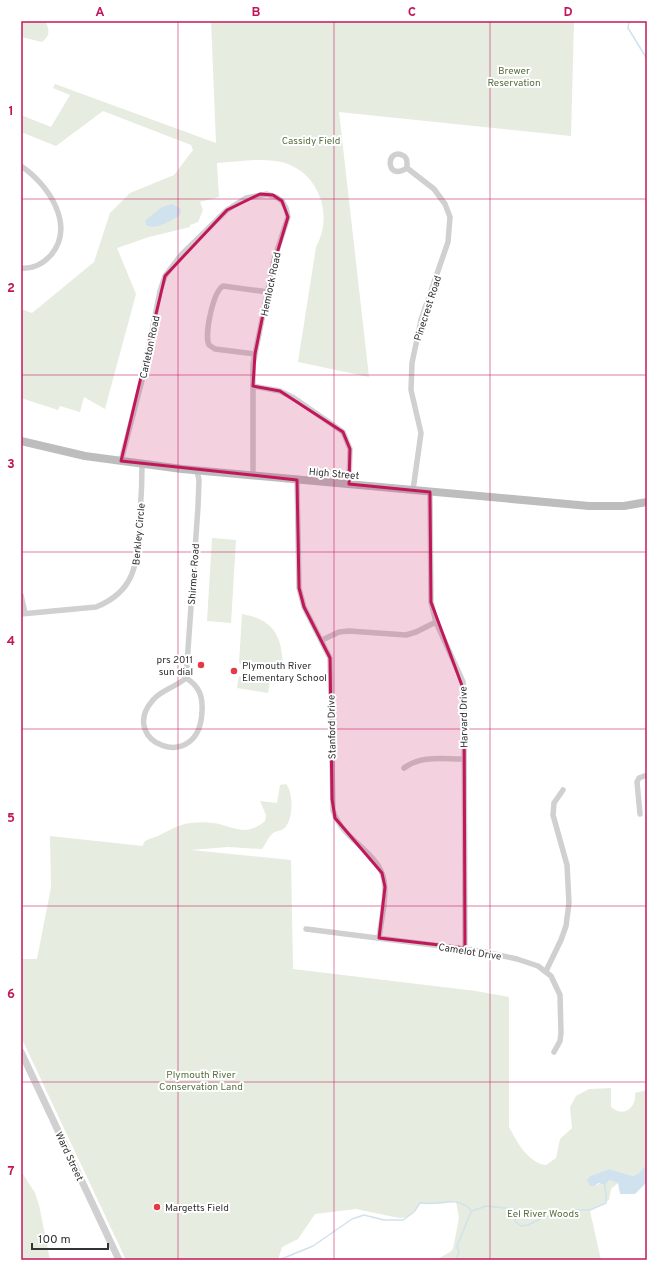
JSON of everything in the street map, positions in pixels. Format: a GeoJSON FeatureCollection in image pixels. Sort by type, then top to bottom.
{"type":"FeatureCollection","features":[{"type":"Feature","properties":{"kind":"main road","name":"High Street"},"geometry":{"type":"LineString","coordinates":[[21,441],[68,452],[197,471],[589,506],[624,506],[647,502]]}},
{"type":"Feature","properties":{"kind":"street","name":"Pinecrest Road"},"geometry":{"type":"LineString","coordinates":[[407,168],[434,189],[445,204],[450,217],[448,242],[421,320],[412,363],[411,390],[421,433],[413,490]]}},
{"type":"Feature","properties":{"kind":"street"},"geometry":{"type":"LineString","coordinates":[[21,268],[33,267],[49,257],[60,240],[61,228],[60,216],[48,192],[34,176],[22,169]]}},
{"type":"Feature","properties":{"kind":"street","name":"Hemlock Road"},"geometry":{"type":"LineString","coordinates":[[195,242],[227,210],[241,201],[264,194],[273,195],[279,198],[286,208],[287,222],[276,253],[255,354],[253,386],[254,476]]}},
{"type":"Feature","properties":{"kind":"street","name":"Carleton Road"},"geometry":{"type":"LineString","coordinates":[[121,461],[142,380],[162,283],[174,264],[195,242]]}},
{"type":"Feature","properties":{"kind":"street"},"geometry":{"type":"LineString","coordinates":[[255,354],[215,348],[209,345],[207,334],[212,308],[216,292],[223,286],[268,292]]}},
{"type":"Feature","properties":{"kind":"street"},"geometry":{"type":"LineString","coordinates":[[253,386],[280,390],[310,408],[343,432],[350,449],[349,484]]}},
{"type":"Feature","properties":{"kind":"street","name":"Berkley Circle"},"geometry":{"type":"LineString","coordinates":[[23,614],[96,607],[115,597],[125,587],[133,574],[138,557],[142,464]]}},
{"type":"Feature","properties":{"kind":"street","name":"Shirmer Road"},"geometry":{"type":"LineString","coordinates":[[186,678],[198,507],[199,480],[197,471]]}},
{"type":"Feature","properties":{"kind":"street","name":"Stanford Drive"},"geometry":{"type":"LineString","coordinates":[[297,480],[299,588],[304,607],[322,640],[330,658],[331,666],[333,810],[340,825],[375,861],[382,873],[385,892],[379,938]]}},
{"type":"Feature","properties":{"kind":"street","name":"Harvard Drive"},"geometry":{"type":"LineString","coordinates":[[430,492],[430,589],[432,606],[436,622],[463,682],[465,948]]}},
{"type":"Feature","properties":{"kind":"street"},"geometry":{"type":"LineString","coordinates":[[21,595],[23,614]]}},
{"type":"Feature","properties":{"kind":"street"},"geometry":{"type":"LineString","coordinates":[[322,640],[340,632],[348,631],[406,635],[416,632],[436,622]]}},
{"type":"Feature","properties":{"kind":"street"},"geometry":{"type":"LineString","coordinates":[[186,678],[195,684],[201,696],[202,715],[198,732],[190,741],[179,746],[159,745],[147,734],[144,720],[146,711],[154,698],[186,678]]}},
{"type":"Feature","properties":{"kind":"street"},"geometry":{"type":"LineString","coordinates":[[404,768],[410,763],[421,759],[463,759]]}},
{"type":"Feature","properties":{"kind":"street"},"geometry":{"type":"LineString","coordinates":[[640,814],[637,782],[639,778],[647,775]]}},
{"type":"Feature","properties":{"kind":"street"},"geometry":{"type":"LineString","coordinates":[[554,1052],[560,1037],[560,995],[555,982],[546,971],[566,926],[569,903],[567,865],[553,815],[554,803],[562,790]]}},
{"type":"Feature","properties":{"kind":"street","name":"Camelot Drive"},"geometry":{"type":"LineString","coordinates":[[306,929],[465,948],[523,960],[546,971]]}},
{"type":"Feature","properties":{"kind":"street","name":"Ward Street"},"geometry":{"type":"LineString","coordinates":[[21,1052],[119,1260]]}},
{"type":"Feature","properties":{"kind":"highlighted area"},"geometry":{"type":"Polygon","coordinates":[[[260,194],[273,195],[282,201],[288,217],[272,270],[255,354],[253,386],[280,391],[343,432],[350,449],[349,484],[430,492],[431,602],[464,691],[465,948],[379,938],[385,887],[382,873],[335,818],[332,799],[330,658],[304,607],[299,588],[297,480],[121,461],[165,276],[227,210],[260,194]]]}},
{"type":"Feature","properties":{"kind":"green space"},"geometry":{"type":"Polygon","coordinates":[[[21,21],[45,21],[48,27],[47,37],[42,42],[21,37],[21,21]]]}},
{"type":"Feature","properties":{"kind":"green space"},"geometry":{"type":"Polygon","coordinates":[[[211,21],[574,21],[571,136],[339,112],[369,377],[298,362],[316,247],[324,220],[323,206],[312,182],[302,172],[290,165],[276,161],[246,160],[217,163],[219,197],[200,202],[203,210],[198,222],[190,225],[190,227],[149,237],[117,248],[136,294],[105,409],[84,397],[80,412],[60,406],[58,410],[21,398],[21,309],[32,313],[94,262],[110,213],[130,193],[174,175],[193,150],[191,145],[103,111],[56,146],[21,132],[21,115],[51,127],[70,95],[53,88],[55,84],[216,143],[211,21]]]}},
{"type":"Feature","properties":{"kind":"green space"},"geometry":{"type":"Polygon","coordinates":[[[212,538],[236,540],[231,623],[207,621],[212,538]]]}},
{"type":"Feature","properties":{"kind":"green space"},"geometry":{"type":"Polygon","coordinates":[[[242,614],[263,621],[275,632],[281,648],[283,669],[244,667],[239,663],[242,614]]]}},
{"type":"Feature","properties":{"kind":"green space"},"geometry":{"type":"Polygon","coordinates":[[[239,676],[270,681],[268,693],[237,688],[239,676]]]}},
{"type":"Feature","properties":{"kind":"green space","name":"Plymouth River Conservation Land"},"geometry":{"type":"Polygon","coordinates":[[[286,784],[291,797],[290,819],[285,828],[272,834],[262,849],[228,847],[191,850],[291,860],[293,969],[476,991],[509,997],[509,1127],[528,1156],[540,1163],[546,1165],[556,1158],[560,1139],[572,1128],[570,1107],[576,1096],[589,1089],[611,1088],[611,1107],[620,1112],[628,1110],[631,1107],[634,1103],[635,1093],[647,1090],[647,1164],[639,1173],[633,1176],[609,1169],[590,1176],[594,1186],[609,1180],[618,1183],[611,1189],[609,1200],[590,1211],[601,1260],[436,1260],[453,1249],[459,1218],[456,1201],[441,1204],[421,1203],[408,1217],[399,1218],[356,1209],[315,1214],[298,1239],[282,1247],[278,1260],[126,1260],[21,1037],[21,959],[37,959],[51,887],[50,836],[143,846],[144,842],[148,840],[183,825],[196,822],[220,824],[239,830],[251,829],[265,821],[266,815],[260,801],[277,803],[280,785],[286,784]]]}},
{"type":"Feature","properties":{"kind":"green space"},"geometry":{"type":"Polygon","coordinates":[[[21,1171],[35,1193],[39,1205],[50,1260],[21,1260],[21,1171]]]}},
{"type":"Feature","properties":{"kind":"water"},"geometry":{"type":"Polygon","coordinates":[[[172,204],[181,209],[180,215],[159,226],[154,227],[146,225],[145,221],[147,219],[162,207],[172,204]]]}},
{"type":"Feature","properties":{"kind":"water"},"geometry":{"type":"Polygon","coordinates":[[[647,1164],[647,1182],[635,1194],[620,1194],[618,1183],[609,1180],[605,1185],[599,1183],[594,1186],[590,1186],[587,1180],[590,1176],[609,1169],[633,1176],[639,1173],[647,1164]]]}},
{"type":"Feature","properties":{"kind":"waterway"},"geometry":{"type":"LineString","coordinates":[[629,21],[628,28],[647,59]]}},
{"type":"Feature","properties":{"kind":"waterway"},"geometry":{"type":"LineString","coordinates":[[279,1260],[313,1246],[352,1219],[364,1215],[384,1220],[403,1220],[414,1212],[420,1203],[428,1204],[454,1202],[460,1203],[472,1211],[486,1206],[514,1209],[517,1214],[515,1221],[521,1226],[528,1225],[544,1217],[561,1216],[576,1210],[590,1210],[606,1203],[605,1185]]}},
{"type":"Feature","properties":{"kind":"waterway"},"geometry":{"type":"LineString","coordinates":[[455,1260],[459,1253],[457,1246],[471,1212]]}},
{"type":"Feature","properties":{"kind":"place","name":"prs 2011 sun dial"},"geometry":{"type":"Point","coordinates":[201,665]}},
{"type":"Feature","properties":{"kind":"place","name":"Plymouth River Elementary School"},"geometry":{"type":"Point","coordinates":[234,671]}},
{"type":"Feature","properties":{"kind":"place","name":"Margetts Field"},"geometry":{"type":"Point","coordinates":[157,1207]}},
{"type":"Feature","properties":{"kind":"park label","name":"Brewer Reservation"},"geometry":{"type":"Point","coordinates":[514,76]}},
{"type":"Feature","properties":{"kind":"park label","name":"Cassidy Field"},"geometry":{"type":"Point","coordinates":[311,140]}},
{"type":"Feature","properties":{"kind":"park label","name":"Eel River Woods"},"geometry":{"type":"Point","coordinates":[543,1213]}}]}
